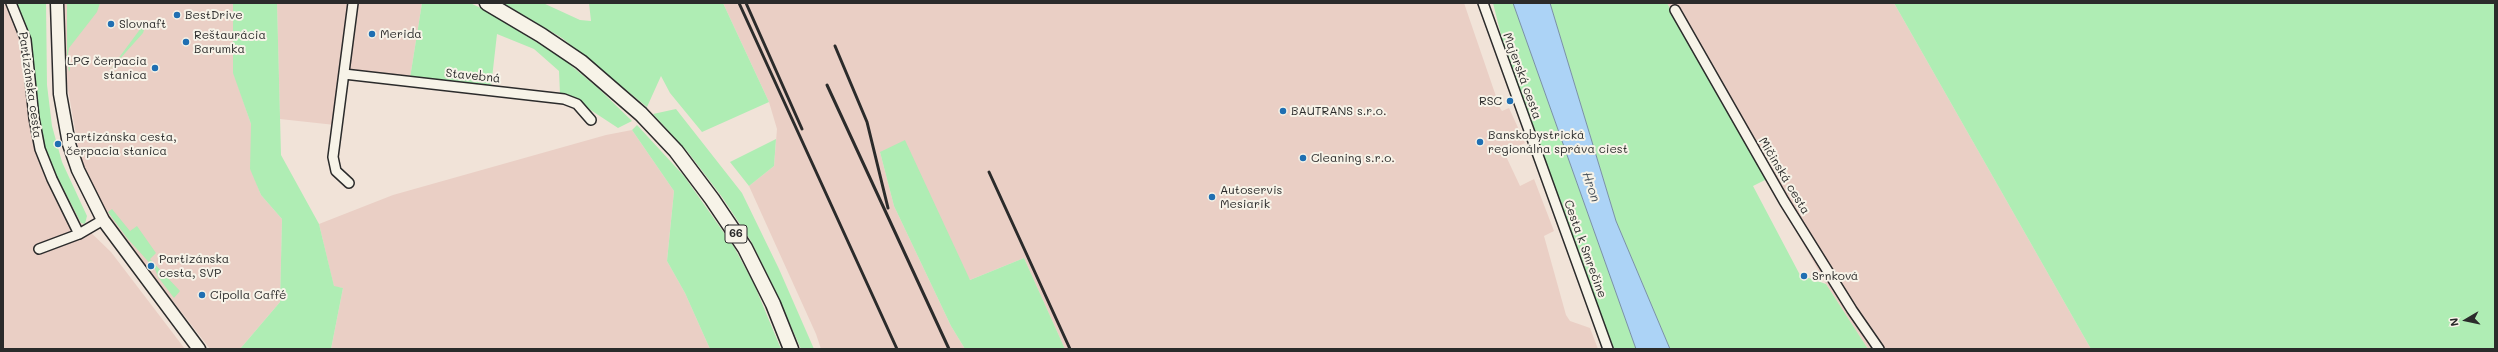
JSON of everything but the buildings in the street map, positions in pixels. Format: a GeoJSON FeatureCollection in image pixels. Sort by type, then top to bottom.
{"type":"FeatureCollection","features":[{"type":"Feature","properties":{"kind":"main road","name":"66"},"geometry":{"type":"LineString","coordinates":[[487,3],[562,48],[622,97],[659,132],[712,199],[745,248],[773,304],[791,349]]}},
{"type":"Feature","properties":{"kind":"street","name":"Partizánska cesta"},"geometry":{"type":"LineString","coordinates":[[11,3],[26,40],[34,118],[40,149],[52,179],[79,234]]}},
{"type":"Feature","properties":{"kind":"street"},"geometry":{"type":"LineString","coordinates":[[57,3],[57,61],[64,120],[78,170],[103,220],[199,349]]}},
{"type":"Feature","properties":{"kind":"street"},"geometry":{"type":"LineString","coordinates":[[349,182],[336,171],[333,165],[353,3]]}},
{"type":"Feature","properties":{"kind":"street","name":"Majerská cesta"},"geometry":{"type":"LineString","coordinates":[[1483,3],[1538,156]]}},
{"type":"Feature","properties":{"kind":"street","name":"Mičinská cesta"},"geometry":{"type":"LineString","coordinates":[[1675,10],[1784,201],[1852,310],[1879,349]]}},
{"type":"Feature","properties":{"kind":"street","name":"Stavebná"},"geometry":{"type":"LineString","coordinates":[[344,74],[564,99],[577,104],[591,120]]}},
{"type":"Feature","properties":{"kind":"street","name":"Cesta k Smrečine"},"geometry":{"type":"LineString","coordinates":[[1538,156],[1608,349]]}},
{"type":"Feature","properties":{"kind":"street"},"geometry":{"type":"LineString","coordinates":[[39,249],[79,234],[103,220]]}},
{"type":"Feature","properties":{"kind":"shaded area"},"geometry":{"type":"Polygon","coordinates":[[[3,3],[15,3],[38,120],[81,223],[111,252],[185,349],[3,349],[3,3]]]}},
{"type":"Feature","properties":{"kind":"shaded area"},"geometry":{"type":"Polygon","coordinates":[[[64,3],[233,3],[233,71],[251,124],[251,169],[261,195],[282,219],[280,302],[240,349],[210,349],[104,212],[90,185],[78,146],[66,78],[64,3]]]}},
{"type":"Feature","properties":{"kind":"shaded area"},"geometry":{"type":"Polygon","coordinates":[[[277,3],[422,3],[410,78],[342,71],[335,125],[280,119],[277,3]]]}},
{"type":"Feature","properties":{"kind":"shaded area"},"geometry":{"type":"Polygon","coordinates":[[[723,3],[1464,3],[1500,108],[1502,111],[1509,108],[1525,143],[1504,152],[1520,186],[1534,179],[1554,231],[1544,236],[1566,315],[1570,321],[1590,328],[1598,349],[1065,349],[1024,258],[970,280],[880,152],[894,206],[951,326],[965,349],[821,349],[816,334],[749,186],[774,166],[777,129],[769,102],[723,3]]]}},
{"type":"Feature","properties":{"kind":"shaded area"},"geometry":{"type":"Polygon","coordinates":[[[1667,3],[1894,3],[2091,349],[1868,349],[1826,284],[1667,3]]]}},
{"type":"Feature","properties":{"kind":"shaded area"},"geometry":{"type":"Polygon","coordinates":[[[632,130],[674,191],[667,261],[685,293],[710,349],[331,349],[343,288],[334,287],[319,224],[393,195],[606,135],[632,130]]]}},
{"type":"Feature","properties":{"kind":"green space"},"geometry":{"type":"Polygon","coordinates":[[[15,3],[46,3],[47,85],[52,126],[62,162],[87,216],[85,224],[81,223],[46,155],[15,3]]]}},
{"type":"Feature","properties":{"kind":"green space"},"geometry":{"type":"Polygon","coordinates":[[[67,3],[100,3],[97,12],[69,48],[69,72],[67,58],[67,3]]]}},
{"type":"Feature","properties":{"kind":"green space"},"geometry":{"type":"Polygon","coordinates":[[[233,3],[277,3],[281,155],[319,224],[334,286],[343,288],[331,349],[240,349],[280,302],[282,219],[261,195],[250,169],[251,124],[233,73],[233,3]]]}},
{"type":"Feature","properties":{"kind":"green space"},"geometry":{"type":"Polygon","coordinates":[[[422,3],[470,3],[483,9],[562,58],[598,88],[632,121],[618,128],[580,103],[560,94],[559,71],[534,49],[497,34],[491,87],[410,78],[422,3]]]}},
{"type":"Feature","properties":{"kind":"green space"},"geometry":{"type":"Polygon","coordinates":[[[503,3],[543,3],[580,20],[591,21],[589,3],[723,3],[769,102],[702,132],[670,93],[661,76],[647,107],[562,38],[503,3]]]}},
{"type":"Feature","properties":{"kind":"green space"},"geometry":{"type":"Polygon","coordinates":[[[1493,3],[1513,3],[1636,349],[1613,349],[1505,51],[1493,3]]]}},
{"type":"Feature","properties":{"kind":"green space"},"geometry":{"type":"Polygon","coordinates":[[[1550,3],[1667,3],[1767,179],[1753,186],[1800,275],[1826,284],[1868,349],[1670,349],[1616,221],[1550,3]]]}},
{"type":"Feature","properties":{"kind":"green space"},"geometry":{"type":"Polygon","coordinates":[[[1894,3],[2495,3],[2495,349],[2091,349],[1894,3]]]}},
{"type":"Feature","properties":{"kind":"green space"},"geometry":{"type":"Polygon","coordinates":[[[141,28],[144,30],[143,33],[109,71],[141,28]]]}},
{"type":"Feature","properties":{"kind":"green space"},"geometry":{"type":"Polygon","coordinates":[[[676,109],[742,193],[779,269],[814,349],[801,349],[751,241],[722,197],[687,151],[653,114],[676,109]]]}},
{"type":"Feature","properties":{"kind":"green space"},"geometry":{"type":"Polygon","coordinates":[[[637,125],[684,176],[734,247],[754,284],[781,349],[710,349],[685,293],[667,261],[674,191],[632,130],[637,125]]]}},
{"type":"Feature","properties":{"kind":"green space"},"geometry":{"type":"Polygon","coordinates":[[[776,139],[774,166],[749,186],[730,162],[776,139]]]}},
{"type":"Feature","properties":{"kind":"green space"},"geometry":{"type":"Polygon","coordinates":[[[905,140],[970,280],[1024,258],[1065,349],[965,349],[951,326],[894,206],[880,152],[905,140]]]}},
{"type":"Feature","properties":{"kind":"green space"},"geometry":{"type":"Polygon","coordinates":[[[112,209],[130,231],[137,226],[156,253],[150,259],[180,291],[174,298],[158,277],[155,269],[127,238],[108,212],[112,209]]]}},
{"type":"Feature","properties":{"kind":"water","name":"Hron"},"geometry":{"type":"Polygon","coordinates":[[[1513,3],[1550,3],[1616,221],[1670,349],[1636,349],[1513,3]]]}},
{"type":"Feature","properties":{"kind":"railway"},"geometry":{"type":"LineString","coordinates":[[739,3],[897,349]]}},
{"type":"Feature","properties":{"kind":"railway"},"geometry":{"type":"LineString","coordinates":[[746,3],[802,129]]}},
{"type":"Feature","properties":{"kind":"railway"},"geometry":{"type":"LineString","coordinates":[[835,46],[867,122],[888,208]]}},
{"type":"Feature","properties":{"kind":"railway"},"geometry":{"type":"LineString","coordinates":[[827,85],[949,349]]}},
{"type":"Feature","properties":{"kind":"railway"},"geometry":{"type":"LineString","coordinates":[[989,172],[1070,349]]}},
{"type":"Feature","properties":{"kind":"place","name":"BestDrive"},"geometry":{"type":"Point","coordinates":[177,15]}},
{"type":"Feature","properties":{"kind":"place","name":"Slovnaft"},"geometry":{"type":"Point","coordinates":[111,24]}},
{"type":"Feature","properties":{"kind":"place","name":"Merida"},"geometry":{"type":"Point","coordinates":[372,34]}},
{"type":"Feature","properties":{"kind":"place","name":"Reštaurácia Barumka"},"geometry":{"type":"Point","coordinates":[186,42]}},
{"type":"Feature","properties":{"kind":"place","name":"LPG čerpacia stanica"},"geometry":{"type":"Point","coordinates":[155,68]}},
{"type":"Feature","properties":{"kind":"place","name":"RSC"},"geometry":{"type":"Point","coordinates":[1510,101]}},
{"type":"Feature","properties":{"kind":"place","name":"BAUTRANS s.r.o."},"geometry":{"type":"Point","coordinates":[1283,111]}},
{"type":"Feature","properties":{"kind":"place","name":"Banskobystrická regionálna správa ciest"},"geometry":{"type":"Point","coordinates":[1480,142]}},
{"type":"Feature","properties":{"kind":"place","name":"Partizánska cesta, čerpacia stanica"},"geometry":{"type":"Point","coordinates":[58,144]}},
{"type":"Feature","properties":{"kind":"place","name":"Cleaning s.r.o."},"geometry":{"type":"Point","coordinates":[1303,158]}},
{"type":"Feature","properties":{"kind":"place","name":"Autoservis Mesiarik"},"geometry":{"type":"Point","coordinates":[1212,197]}},
{"type":"Feature","properties":{"kind":"place","name":"Partizánska cesta, SVP"},"geometry":{"type":"Point","coordinates":[151,266]}},
{"type":"Feature","properties":{"kind":"place","name":"Srnková"},"geometry":{"type":"Point","coordinates":[1804,276]}},
{"type":"Feature","properties":{"kind":"place","name":"Cipolla Caffé"},"geometry":{"type":"Point","coordinates":[202,295]}}]}
